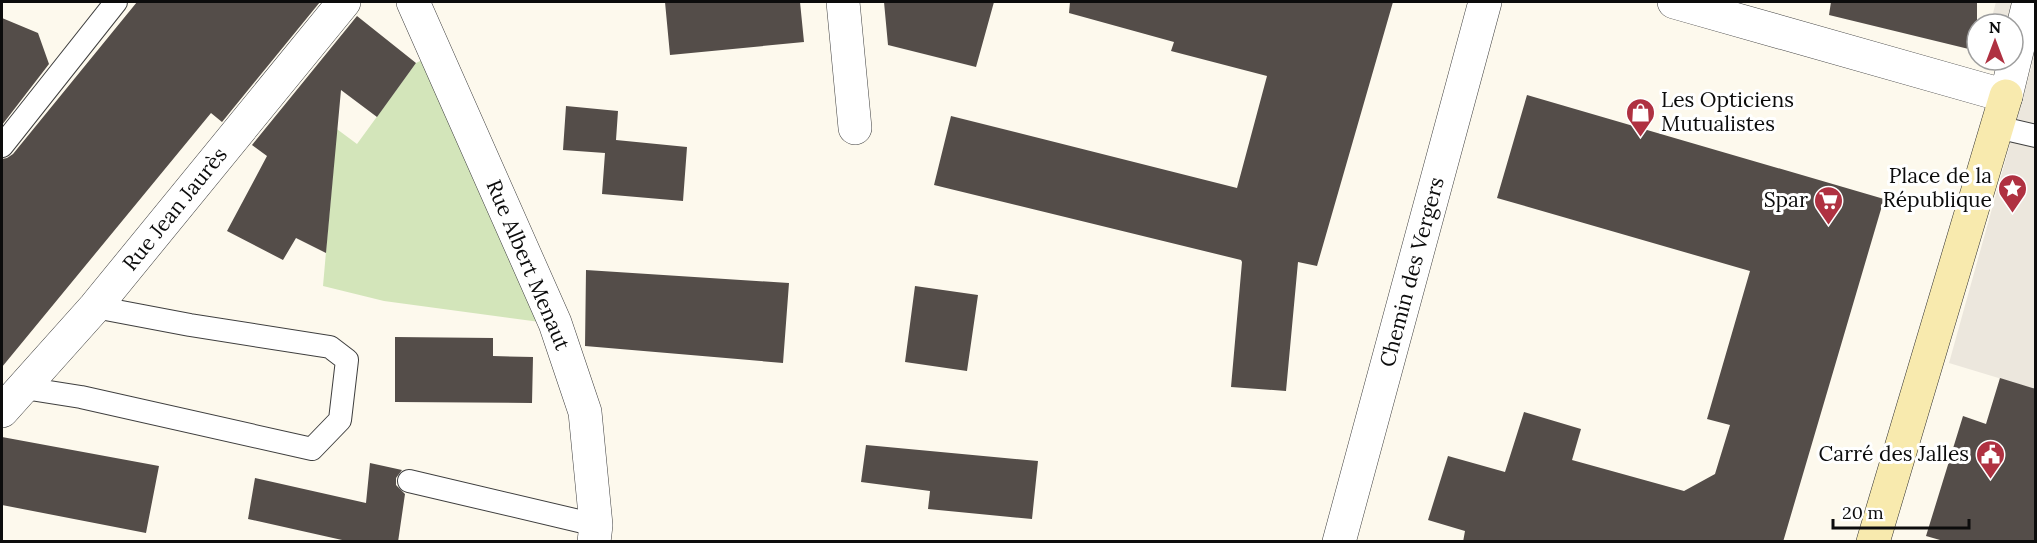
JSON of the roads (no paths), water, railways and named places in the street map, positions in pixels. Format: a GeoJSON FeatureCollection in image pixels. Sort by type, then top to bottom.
{"type":"FeatureCollection","features":[{"type":"Feature","properties":{"kind":"street","name":"Rue Jean Jaurès"},"geometry":{"type":"LineString","coordinates":[[2,411],[95,307],[344,2]]}},
{"type":"Feature","properties":{"kind":"street","name":"Rue Albert Menaut"},"geometry":{"type":"LineString","coordinates":[[413,2],[559,334],[585,412],[595,533]]}},
{"type":"Feature","properties":{"kind":"street"},"geometry":{"type":"LineString","coordinates":[[843,2],[855,128]]}},
{"type":"Feature","properties":{"kind":"street","name":"Chemin des Vergers"},"geometry":{"type":"LineString","coordinates":[[1339,542],[1485,2]]}},
{"type":"Feature","properties":{"kind":"street"},"geometry":{"type":"LineString","coordinates":[[1674,2],[2006,96]]}},
{"type":"Feature","properties":{"kind":"street"},"geometry":{"type":"LineString","coordinates":[[1873,542],[2006,96],[2029,2]]}},
{"type":"Feature","properties":{"kind":"lane"},"geometry":{"type":"LineString","coordinates":[[2,146],[116,2]]}},
{"type":"Feature","properties":{"kind":"lane"},"geometry":{"type":"LineString","coordinates":[[1997,127],[2036,136]]}},
{"type":"Feature","properties":{"kind":"lane"},"geometry":{"type":"LineString","coordinates":[[24,388],[81,397],[312,449],[340,420],[347,360],[330,347],[190,326],[95,307]]}},
{"type":"Feature","properties":{"kind":"lane"},"geometry":{"type":"LineString","coordinates":[[409,481],[595,533]]}},
{"type":"Feature","properties":{"kind":"place","name":"Les Opticiens Mutualistes"},"geometry":{"type":"Point","coordinates":[1640,138]}},
{"type":"Feature","properties":{"kind":"place","name":"Place de la République"},"geometry":{"type":"Point","coordinates":[2013,214]}},
{"type":"Feature","properties":{"kind":"place","name":"Spar"},"geometry":{"type":"Point","coordinates":[1829,226]}},
{"type":"Feature","properties":{"kind":"place","name":"Carré des Jalles"},"geometry":{"type":"Point","coordinates":[1990,480]}}]}
